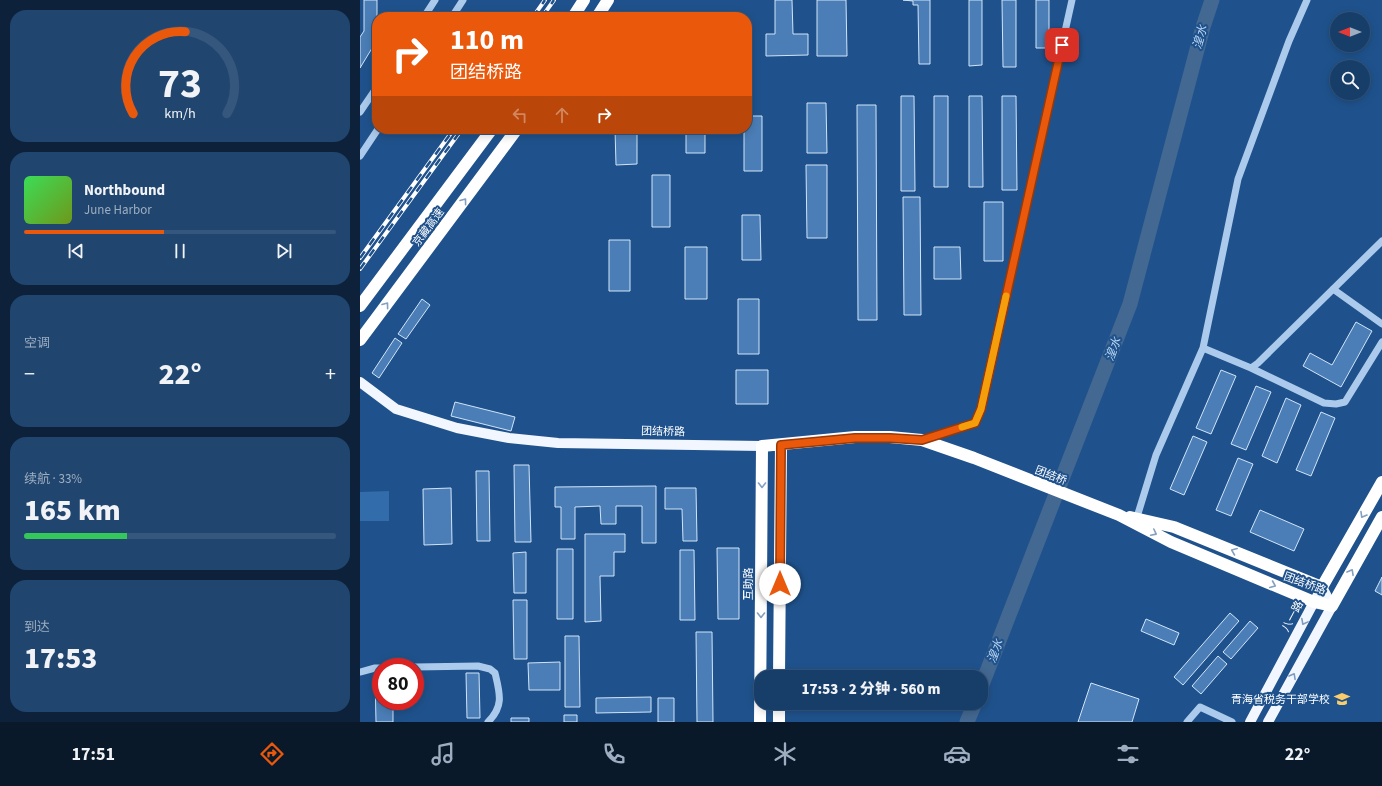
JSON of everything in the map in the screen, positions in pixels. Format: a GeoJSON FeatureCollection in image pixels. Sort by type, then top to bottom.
{"type":"FeatureCollection","features":[{"type":"Feature","properties":{"kind":"highway"},"geometry":{"type":"LineString","coordinates":[[576,12],[584,0]]}},
{"type":"Feature","properties":{"kind":"highway"},"geometry":{"type":"LineString","coordinates":[[600,12],[608,0]]}},
{"type":"Feature","properties":{"kind":"highway","name":"京藏高速"},"geometry":{"type":"LineString","coordinates":[[360,306],[488,134]]}},
{"type":"Feature","properties":{"kind":"highway","name":"京藏高速"},"geometry":{"type":"LineString","coordinates":[[361,338],[513,134]]}},
{"type":"Feature","properties":{"kind":"highway","name":"团结桥路"},"geometry":{"type":"LineString","coordinates":[[762,446],[855,438],[890,438],[922,440],[974,458]]}},
{"type":"Feature","properties":{"kind":"highway"},"geometry":{"type":"LineString","coordinates":[[779,670],[781,445]]}},
{"type":"Feature","properties":{"kind":"highway","name":"互助路"},"geometry":{"type":"LineString","coordinates":[[760,722],[762,446]]}},
{"type":"Feature","properties":{"kind":"highway","name":"团结桥"},"geometry":{"type":"LineString","coordinates":[[974,458],[1119,515]]}},
{"type":"Feature","properties":{"kind":"highway","name":"八一路"},"geometry":{"type":"LineString","coordinates":[[1322,587],[1382,482]]}},
{"type":"Feature","properties":{"kind":"highway","name":"团结桥路"},"geometry":{"type":"LineString","coordinates":[[1119,515],[1136,517],[1174,527],[1322,587]]}},
{"type":"Feature","properties":{"kind":"highway","name":"团结桥路"},"geometry":{"type":"LineString","coordinates":[[1119,515],[1170,542],[1314,602],[1332,606]]}},
{"type":"Feature","properties":{"kind":"highway"},"geometry":{"type":"LineString","coordinates":[[1332,606],[1382,517]]}},
{"type":"Feature","properties":{"kind":"highway"},"geometry":{"type":"LineString","coordinates":[[779,710],[779,722]]}},
{"type":"Feature","properties":{"kind":"main road","name":"团结桥路"},"geometry":{"type":"LineString","coordinates":[[360,382],[396,409],[457,428],[509,438],[558,443],[762,446]]}},
{"type":"Feature","properties":{"kind":"main road","name":"团结桥路"},"geometry":{"type":"LineString","coordinates":[[1322,587],[1332,606]]}},
{"type":"Feature","properties":{"kind":"main road","name":"八一路"},"geometry":{"type":"LineString","coordinates":[[1250,722],[1322,587]]}},
{"type":"Feature","properties":{"kind":"main road"},"geometry":{"type":"LineString","coordinates":[[1268,722],[1332,606]]}},
{"type":"Feature","properties":{"kind":"street"},"geometry":{"type":"LineString","coordinates":[[427,12],[435,0]]}},
{"type":"Feature","properties":{"kind":"street"},"geometry":{"type":"LineString","coordinates":[[455,12],[463,0]]}},
{"type":"Feature","properties":{"kind":"street"},"geometry":{"type":"LineString","coordinates":[[922,440],[975,423],[981,409],[1072,0]]}},
{"type":"Feature","properties":{"kind":"street"},"geometry":{"type":"LineString","coordinates":[[1136,517],[1156,455],[1203,348],[1238,179],[1289,41],[1307,0]]}},
{"type":"Feature","properties":{"kind":"street"},"geometry":{"type":"LineString","coordinates":[[360,112],[372,94]]}},
{"type":"Feature","properties":{"kind":"street"},"geometry":{"type":"LineString","coordinates":[[360,156],[375,134]]}},
{"type":"Feature","properties":{"kind":"street"},"geometry":{"type":"LineString","coordinates":[[1251,368],[1258,363],[1382,241]]}},
{"type":"Feature","properties":{"kind":"street"},"geometry":{"type":"LineString","coordinates":[[1333,290],[1382,324]]}},
{"type":"Feature","properties":{"kind":"street"},"geometry":{"type":"LineString","coordinates":[[1203,348],[1251,368],[1318,400],[1331,404],[1346,402],[1382,342]]}},
{"type":"Feature","properties":{"kind":"street"},"geometry":{"type":"LineString","coordinates":[[424,667],[478,666],[490,669],[495,673],[500,702],[498,708],[488,722]]}},
{"type":"Feature","properties":{"kind":"street"},"geometry":{"type":"LineString","coordinates":[[360,672],[372,669]]}},
{"type":"Feature","properties":{"kind":"street"},"geometry":{"type":"LineString","coordinates":[[1188,722],[1200,707],[1232,722]]}},
{"type":"Feature","properties":{"kind":"shaded area"},"geometry":{"type":"Polygon","coordinates":[[[389,491],[389,521],[360,521],[360,492],[389,491]]]}},
{"type":"Feature","properties":{"kind":"building"},"geometry":{"type":"Polygon","coordinates":[[[364,0],[377,0],[377,12],[372,12],[372,48],[360,68],[360,37],[364,31],[364,0]]]}},
{"type":"Feature","properties":{"kind":"building"},"geometry":{"type":"Polygon","coordinates":[[[775,0],[792,0],[793,34],[808,34],[808,55],[766,56],[766,34],[775,34],[775,0]]]}},
{"type":"Feature","properties":{"kind":"building"},"geometry":{"type":"Polygon","coordinates":[[[817,0],[846,0],[847,56],[817,56],[817,0]]]}},
{"type":"Feature","properties":{"kind":"building"},"geometry":{"type":"Polygon","coordinates":[[[903,0],[930,0],[930,64],[919,64],[918,5],[913,5],[913,1],[903,0]]]}},
{"type":"Feature","properties":{"kind":"building"},"geometry":{"type":"Polygon","coordinates":[[[969,0],[982,0],[982,65],[969,66],[969,0]]]}},
{"type":"Feature","properties":{"kind":"building"},"geometry":{"type":"Polygon","coordinates":[[[1002,0],[1016,0],[1016,67],[1003,67],[1002,0]]]}},
{"type":"Feature","properties":{"kind":"building"},"geometry":{"type":"Polygon","coordinates":[[[1036,0],[1049,0],[1049,48],[1036,48],[1036,0]]]}},
{"type":"Feature","properties":{"kind":"building"},"geometry":{"type":"Polygon","coordinates":[[[901,96],[914,96],[915,191],[901,191],[901,96]]]}},
{"type":"Feature","properties":{"kind":"building"},"geometry":{"type":"Polygon","coordinates":[[[934,96],[948,96],[948,187],[934,187],[934,96]]]}},
{"type":"Feature","properties":{"kind":"building"},"geometry":{"type":"Polygon","coordinates":[[[969,96],[982,96],[983,187],[969,187],[969,96]]]}},
{"type":"Feature","properties":{"kind":"building"},"geometry":{"type":"Polygon","coordinates":[[[1002,96],[1016,96],[1017,190],[1002,190],[1002,96]]]}},
{"type":"Feature","properties":{"kind":"building"},"geometry":{"type":"Polygon","coordinates":[[[807,103],[826,103],[827,153],[807,153],[807,103]]]}},
{"type":"Feature","properties":{"kind":"building"},"geometry":{"type":"Polygon","coordinates":[[[857,105],[876,105],[877,320],[858,320],[857,105]]]}},
{"type":"Feature","properties":{"kind":"building"},"geometry":{"type":"Polygon","coordinates":[[[752,116],[762,116],[762,171],[744,171],[744,134],[752,134],[752,116]]]}},
{"type":"Feature","properties":{"kind":"building"},"geometry":{"type":"Polygon","coordinates":[[[615,134],[637,134],[637,164],[616,165],[615,134]]]}},
{"type":"Feature","properties":{"kind":"building"},"geometry":{"type":"Polygon","coordinates":[[[686,134],[705,134],[705,153],[686,153],[686,134]]]}},
{"type":"Feature","properties":{"kind":"building"},"geometry":{"type":"Polygon","coordinates":[[[806,165],[827,165],[827,238],[807,238],[806,165]]]}},
{"type":"Feature","properties":{"kind":"building"},"geometry":{"type":"Polygon","coordinates":[[[652,175],[670,175],[670,227],[652,227],[652,175]]]}},
{"type":"Feature","properties":{"kind":"building"},"geometry":{"type":"Polygon","coordinates":[[[903,197],[920,197],[921,315],[904,315],[903,197]]]}},
{"type":"Feature","properties":{"kind":"building"},"geometry":{"type":"Polygon","coordinates":[[[984,202],[1003,202],[1003,261],[984,261],[984,202]]]}},
{"type":"Feature","properties":{"kind":"building"},"geometry":{"type":"Polygon","coordinates":[[[742,215],[760,215],[761,260],[742,260],[742,215]]]}},
{"type":"Feature","properties":{"kind":"building"},"geometry":{"type":"Polygon","coordinates":[[[609,240],[630,240],[630,291],[609,291],[609,240]]]}},
{"type":"Feature","properties":{"kind":"building"},"geometry":{"type":"Polygon","coordinates":[[[685,247],[707,247],[707,299],[685,299],[685,247]]]}},
{"type":"Feature","properties":{"kind":"building"},"geometry":{"type":"Polygon","coordinates":[[[934,247],[960,247],[961,279],[934,279],[934,247]]]}},
{"type":"Feature","properties":{"kind":"building"},"geometry":{"type":"Polygon","coordinates":[[[422,299],[430,305],[406,339],[398,334],[422,299]]]}},
{"type":"Feature","properties":{"kind":"building"},"geometry":{"type":"Polygon","coordinates":[[[738,299],[759,299],[759,354],[738,354],[738,299]]]}},
{"type":"Feature","properties":{"kind":"building"},"geometry":{"type":"Polygon","coordinates":[[[1356,322],[1372,331],[1341,387],[1303,366],[1310,353],[1332,365],[1356,322]]]}},
{"type":"Feature","properties":{"kind":"building"},"geometry":{"type":"Polygon","coordinates":[[[395,338],[402,343],[379,378],[372,373],[395,338]]]}},
{"type":"Feature","properties":{"kind":"building"},"geometry":{"type":"Polygon","coordinates":[[[736,370],[768,370],[768,404],[736,404],[736,370]]]}},
{"type":"Feature","properties":{"kind":"building"},"geometry":{"type":"Polygon","coordinates":[[[1221,370],[1236,376],[1211,434],[1196,428],[1221,370]]]}},
{"type":"Feature","properties":{"kind":"building"},"geometry":{"type":"Polygon","coordinates":[[[1256,386],[1271,392],[1246,450],[1231,444],[1256,386]]]}},
{"type":"Feature","properties":{"kind":"building"},"geometry":{"type":"Polygon","coordinates":[[[1286,398],[1301,405],[1277,463],[1262,456],[1286,398]]]}},
{"type":"Feature","properties":{"kind":"building"},"geometry":{"type":"Polygon","coordinates":[[[455,402],[515,417],[511,431],[451,416],[455,402]]]}},
{"type":"Feature","properties":{"kind":"building"},"geometry":{"type":"Polygon","coordinates":[[[1321,412],[1335,418],[1311,476],[1296,470],[1321,412]]]}},
{"type":"Feature","properties":{"kind":"building"},"geometry":{"type":"Polygon","coordinates":[[[1193,436],[1207,442],[1184,495],[1170,489],[1193,436]]]}},
{"type":"Feature","properties":{"kind":"building"},"geometry":{"type":"Polygon","coordinates":[[[1238,458],[1253,464],[1231,516],[1216,510],[1238,458]]]}},
{"type":"Feature","properties":{"kind":"building"},"geometry":{"type":"Polygon","coordinates":[[[514,465],[529,465],[531,542],[515,542],[514,465]]]}},
{"type":"Feature","properties":{"kind":"building"},"geometry":{"type":"Polygon","coordinates":[[[476,471],[489,471],[490,541],[477,541],[476,471]]]}},
{"type":"Feature","properties":{"kind":"building"},"geometry":{"type":"Polygon","coordinates":[[[656,486],[656,543],[642,543],[642,506],[616,506],[616,524],[601,524],[600,506],[575,507],[575,539],[561,539],[561,507],[555,507],[555,487],[656,486]]]}},
{"type":"Feature","properties":{"kind":"building"},"geometry":{"type":"Polygon","coordinates":[[[451,488],[452,544],[424,545],[423,489],[451,488]]]}},
{"type":"Feature","properties":{"kind":"building"},"geometry":{"type":"Polygon","coordinates":[[[665,488],[696,488],[697,541],[683,541],[682,509],[665,509],[665,488]]]}},
{"type":"Feature","properties":{"kind":"building"},"geometry":{"type":"Polygon","coordinates":[[[1260,510],[1304,529],[1294,551],[1250,532],[1260,510]]]}},
{"type":"Feature","properties":{"kind":"building"},"geometry":{"type":"Polygon","coordinates":[[[585,534],[625,534],[625,552],[614,552],[614,576],[600,576],[601,621],[585,622],[585,534]]]}},
{"type":"Feature","properties":{"kind":"building"},"geometry":{"type":"Polygon","coordinates":[[[717,548],[739,548],[739,619],[718,619],[717,548]]]}},
{"type":"Feature","properties":{"kind":"building"},"geometry":{"type":"Polygon","coordinates":[[[557,549],[573,549],[573,619],[557,619],[557,549]]]}},
{"type":"Feature","properties":{"kind":"building"},"geometry":{"type":"Polygon","coordinates":[[[680,550],[694,550],[695,620],[680,620],[680,550]]]}},
{"type":"Feature","properties":{"kind":"building"},"geometry":{"type":"Polygon","coordinates":[[[526,552],[526,593],[514,593],[513,553],[526,552]]]}},
{"type":"Feature","properties":{"kind":"building"},"geometry":{"type":"Polygon","coordinates":[[[1382,577],[1382,595],[1375,591],[1382,577]]]}},
{"type":"Feature","properties":{"kind":"building"},"geometry":{"type":"Polygon","coordinates":[[[513,600],[527,600],[527,659],[514,659],[513,600]]]}},
{"type":"Feature","properties":{"kind":"building"},"geometry":{"type":"Polygon","coordinates":[[[1230,613],[1239,621],[1183,685],[1174,677],[1230,613]]]}},
{"type":"Feature","properties":{"kind":"building"},"geometry":{"type":"Polygon","coordinates":[[[1146,619],[1179,633],[1174,645],[1141,631],[1146,619]]]}},
{"type":"Feature","properties":{"kind":"building"},"geometry":{"type":"Polygon","coordinates":[[[1250,621],[1258,628],[1231,659],[1223,652],[1250,621]]]}},
{"type":"Feature","properties":{"kind":"building"},"geometry":{"type":"Polygon","coordinates":[[[696,632],[712,632],[713,722],[697,722],[696,632]]]}},
{"type":"Feature","properties":{"kind":"building"},"geometry":{"type":"Polygon","coordinates":[[[565,636],[579,636],[580,707],[565,707],[565,636]]]}},
{"type":"Feature","properties":{"kind":"building"},"geometry":{"type":"Polygon","coordinates":[[[1218,656],[1227,664],[1201,694],[1192,686],[1218,656]]]}},
{"type":"Feature","properties":{"kind":"building"},"geometry":{"type":"Polygon","coordinates":[[[560,662],[560,690],[529,690],[528,663],[560,662]]]}},
{"type":"Feature","properties":{"kind":"building"},"geometry":{"type":"Polygon","coordinates":[[[466,673],[479,673],[480,718],[467,718],[466,673]]]}},
{"type":"Feature","properties":{"kind":"building"},"geometry":{"type":"Polygon","coordinates":[[[1091,683],[1139,699],[1132,722],[1078,722],[1091,683]]]}},
{"type":"Feature","properties":{"kind":"building"},"geometry":{"type":"Polygon","coordinates":[[[651,697],[651,712],[596,713],[596,698],[651,697]]]}},
{"type":"Feature","properties":{"kind":"building"},"geometry":{"type":"Polygon","coordinates":[[[658,698],[674,698],[674,722],[658,722],[658,698]]]}},
{"type":"Feature","properties":{"kind":"building"},"geometry":{"type":"Polygon","coordinates":[[[376,710],[393,710],[393,722],[376,722],[376,710]]]}},
{"type":"Feature","properties":{"kind":"building"},"geometry":{"type":"Polygon","coordinates":[[[564,715],[577,715],[577,722],[564,722],[564,715]]]}},
{"type":"Feature","properties":{"kind":"building"},"geometry":{"type":"Polygon","coordinates":[[[511,718],[529,718],[529,722],[511,722],[511,718]]]}},
{"type":"Feature","properties":{"kind":"waterway","name":"湟水"},"geometry":{"type":"LineString","coordinates":[[988,670],[1130,304],[1203,27],[1212,0]]}},
{"type":"Feature","properties":{"kind":"waterway","name":"湟水"},"geometry":{"type":"LineString","coordinates":[[967,722],[972,710]]}},
{"type":"Feature","properties":{"kind":"railway"},"geometry":{"type":"LineString","coordinates":[[537,12],[545,0]]}},
{"type":"Feature","properties":{"kind":"railway"},"geometry":{"type":"LineString","coordinates":[[546,12],[554,0]]}},
{"type":"Feature","properties":{"kind":"railway"},"geometry":{"type":"LineString","coordinates":[[360,258],[450,134]]}},
{"type":"Feature","properties":{"kind":"railway"},"geometry":{"type":"LineString","coordinates":[[360,269],[458,134]]}},
{"type":"Feature","properties":{"kind":"slow traffic"},"geometry":{"type":"LineString","coordinates":[[962,427],[975,423],[981,409],[1006,296]]}},
{"type":"Feature","properties":{"kind":"place","name":"青海省税务干部学校"},"geometry":{"type":"Point","coordinates":[1342,699]}},
{"type":"Feature","properties":{"kind":"route"},"geometry":{"type":"LineString","coordinates":[[780,584],[781,445],[855,438],[922,440],[975,423],[981,409],[1062,45]]}}]}
